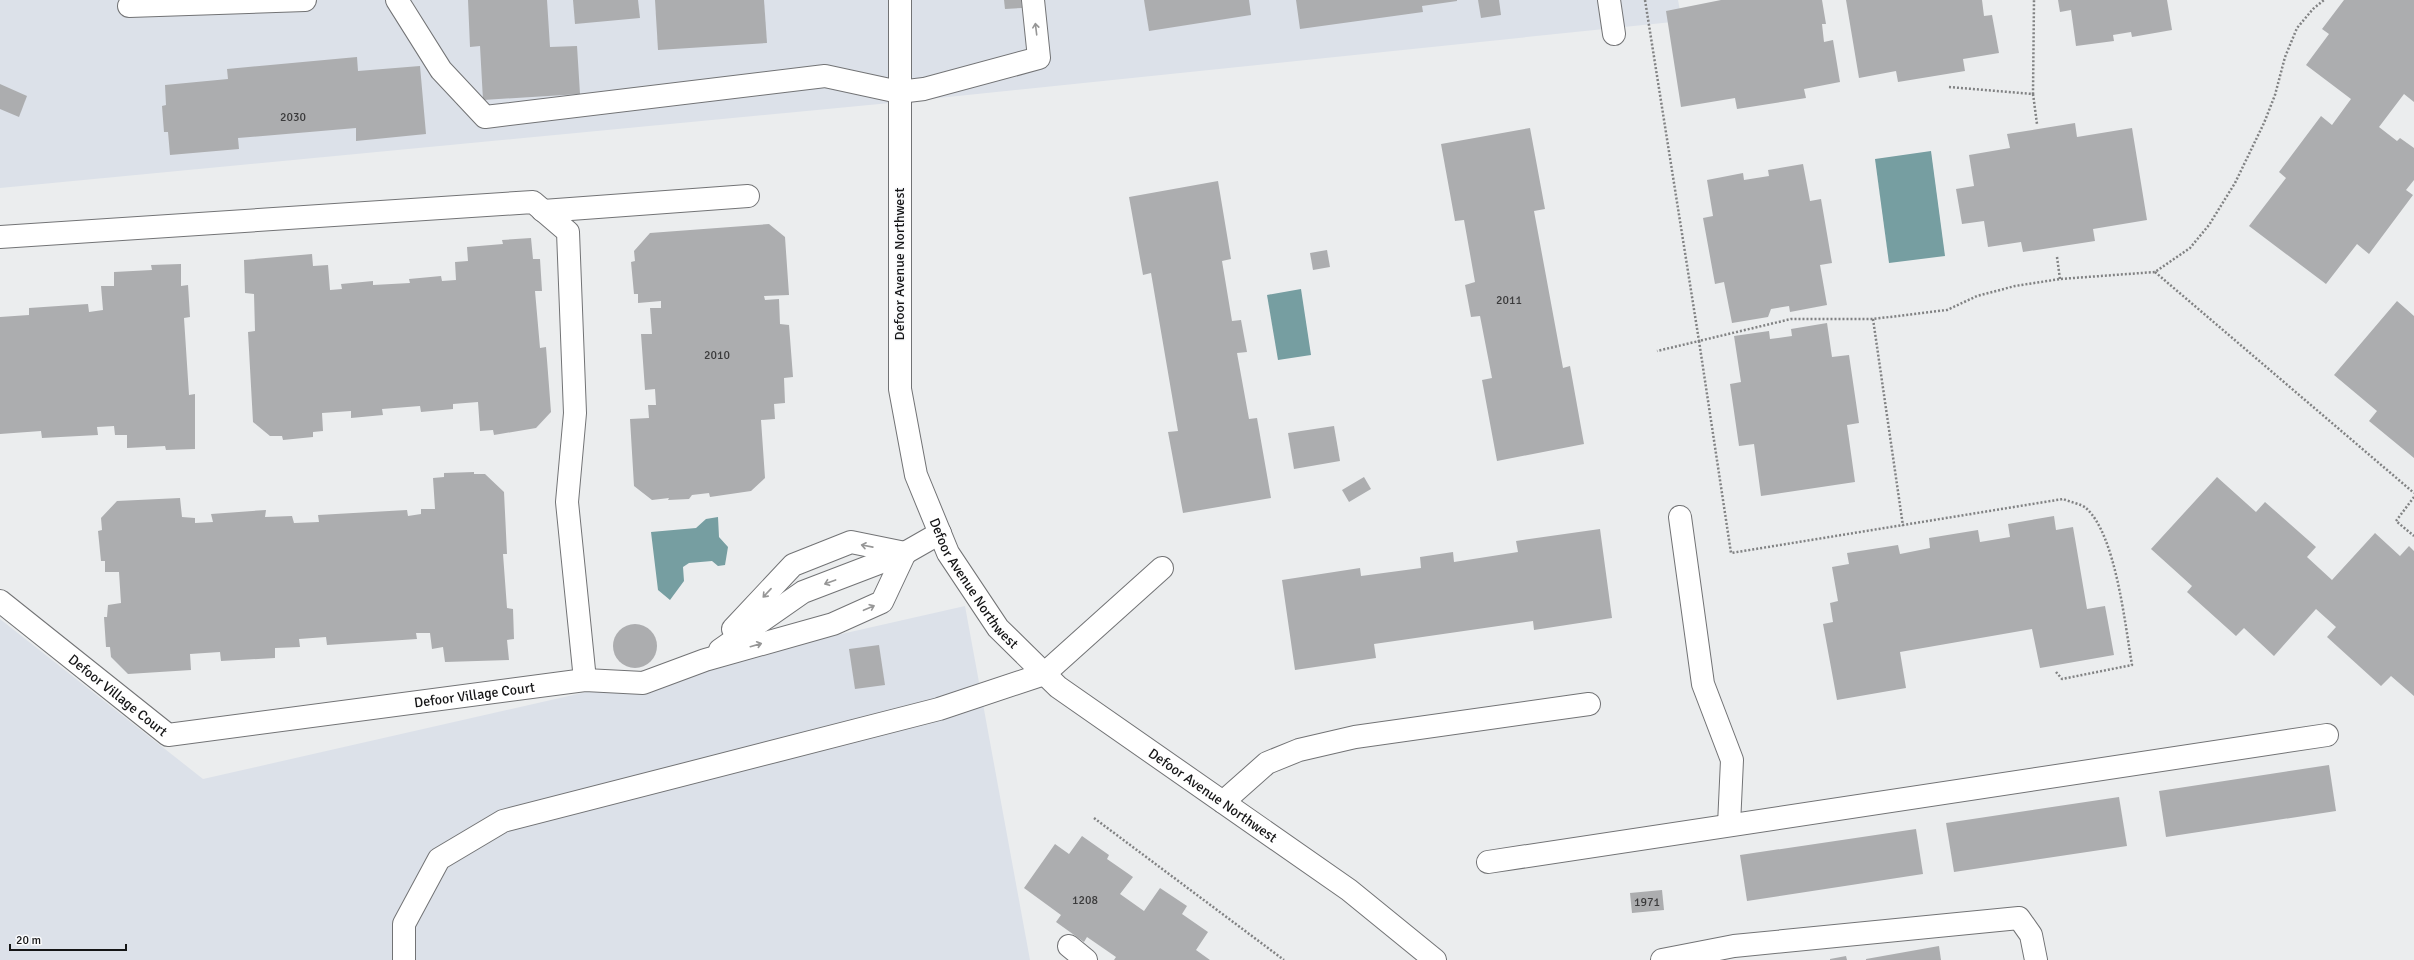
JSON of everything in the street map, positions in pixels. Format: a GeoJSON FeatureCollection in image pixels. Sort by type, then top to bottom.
{"type":"FeatureCollection","features":[{"type":"Feature","properties":{"kind":"street"},"geometry":{"type":"LineString","coordinates":[[129,6],[305,0]]}},
{"type":"Feature","properties":{"kind":"street"},"geometry":{"type":"LineString","coordinates":[[397,0],[441,70],[485,117],[825,76],[899,92],[924,89],[1039,58],[1033,0]]}},
{"type":"Feature","properties":{"kind":"street","name":"Defoor Avenue Northwest"},"geometry":{"type":"LineString","coordinates":[[900,0],[900,389],[916,475],[948,553],[998,628],[1058,687],[1349,890],[1435,960]]}},
{"type":"Feature","properties":{"kind":"street"},"geometry":{"type":"LineString","coordinates":[[1609,0],[1614,34]]}},
{"type":"Feature","properties":{"kind":"street"},"geometry":{"type":"LineString","coordinates":[[543,211],[748,196]]}},
{"type":"Feature","properties":{"kind":"street"},"geometry":{"type":"LineString","coordinates":[[0,237],[533,202],[568,232],[575,413],[567,502],[585,680]]}},
{"type":"Feature","properties":{"kind":"street"},"geometry":{"type":"LineString","coordinates":[[1680,517],[1703,684],[1732,760],[1729,825]]}},
{"type":"Feature","properties":{"kind":"street"},"geometry":{"type":"LineString","coordinates":[[706,660],[803,592],[905,553],[940,533]]}},
{"type":"Feature","properties":{"kind":"street","name":"Defoor Village Court"},"geometry":{"type":"LineString","coordinates":[[0,601],[168,734],[585,680],[643,683],[706,660],[793,565],[851,542],[905,553]]}},
{"type":"Feature","properties":{"kind":"street"},"geometry":{"type":"LineString","coordinates":[[706,660],[833,624],[882,602],[905,553]]}},
{"type":"Feature","properties":{"kind":"street"},"geometry":{"type":"LineString","coordinates":[[404,960],[404,924],[439,859],[503,821],[939,709],[1044,674],[1162,568]]}},
{"type":"Feature","properties":{"kind":"street"},"geometry":{"type":"LineString","coordinates":[[1223,802],[1267,763],[1299,750],[1356,737],[1589,704]]}},
{"type":"Feature","properties":{"kind":"street"},"geometry":{"type":"LineString","coordinates":[[1488,862],[2327,735]]}},
{"type":"Feature","properties":{"kind":"street"},"geometry":{"type":"LineString","coordinates":[[1662,960],[1734,946],[2019,918],[2031,935],[2036,960]]}},
{"type":"Feature","properties":{"kind":"street"},"geometry":{"type":"LineString","coordinates":[[1069,946],[1086,960]]}},
{"type":"Feature","properties":{"kind":"path"},"geometry":{"type":"LineString","coordinates":[[1645,0],[1731,553],[2063,499],[2085,507],[2097,524],[2110,551],[2132,665],[2062,680],[2056,672]]}},
{"type":"Feature","properties":{"kind":"path"},"geometry":{"type":"LineString","coordinates":[[2034,0],[2033,94],[2037,124]]}},
{"type":"Feature","properties":{"kind":"path"},"geometry":{"type":"LineString","coordinates":[[1657,351],[1792,319],[1873,319],[1947,310],[1977,296],[2015,286],[2060,279],[2155,272],[2190,248],[2213,219],[2235,183],[2264,123],[2275,95],[2285,57],[2297,28],[2313,9],[2324,0]]}},
{"type":"Feature","properties":{"kind":"path"},"geometry":{"type":"LineString","coordinates":[[1949,87],[2033,94]]}},
{"type":"Feature","properties":{"kind":"path"},"geometry":{"type":"LineString","coordinates":[[2057,257],[2060,279]]}},
{"type":"Feature","properties":{"kind":"path"},"geometry":{"type":"LineString","coordinates":[[2155,272],[2414,493]]}},
{"type":"Feature","properties":{"kind":"path"},"geometry":{"type":"LineString","coordinates":[[1873,319],[1902,526]]}},
{"type":"Feature","properties":{"kind":"path"},"geometry":{"type":"LineString","coordinates":[[2414,497],[2396,521],[2414,536]]}},
{"type":"Feature","properties":{"kind":"path"},"geometry":{"type":"LineString","coordinates":[[1094,818],[1284,960]]}},
{"type":"Feature","properties":{"kind":"shaded area"},"geometry":{"type":"Polygon","coordinates":[[[0,0],[1678,0],[1682,21],[890,103],[0,188],[0,0]]]}},
{"type":"Feature","properties":{"kind":"shaded area"},"geometry":{"type":"Polygon","coordinates":[[[965,606],[1030,960],[0,960],[0,619],[203,779],[965,606]]]}},
{"type":"Feature","properties":{"kind":"water"},"geometry":{"type":"Polygon","coordinates":[[[1931,151],[1945,256],[1889,263],[1875,159],[1931,151]]]}},
{"type":"Feature","properties":{"kind":"water"},"geometry":{"type":"Polygon","coordinates":[[[1301,289],[1311,355],[1278,360],[1267,295],[1301,289]]]}},
{"type":"Feature","properties":{"kind":"water"},"geometry":{"type":"Polygon","coordinates":[[[718,517],[719,537],[728,547],[725,565],[718,566],[712,561],[689,563],[683,567],[684,581],[670,600],[658,590],[651,532],[696,528],[706,519],[718,517]]]}},
{"type":"Feature","properties":{"kind":"building"},"geometry":{"type":"Polygon","coordinates":[[[468,0],[547,0],[550,47],[577,46],[580,94],[483,100],[480,46],[470,47],[468,0]]]}},
{"type":"Feature","properties":{"kind":"building"},"geometry":{"type":"Polygon","coordinates":[[[573,0],[638,0],[640,18],[575,24],[573,0]]]}},
{"type":"Feature","properties":{"kind":"building"},"geometry":{"type":"Polygon","coordinates":[[[655,0],[764,0],[767,43],[658,50],[655,0]]]}},
{"type":"Feature","properties":{"kind":"building"},"geometry":{"type":"Polygon","coordinates":[[[1004,0],[1021,0],[1022,8],[1005,9],[1004,0]]]}},
{"type":"Feature","properties":{"kind":"building"},"geometry":{"type":"Polygon","coordinates":[[[1144,0],[1249,0],[1251,15],[1149,31],[1144,0]]]}},
{"type":"Feature","properties":{"kind":"building"},"geometry":{"type":"Polygon","coordinates":[[[1296,0],[1457,1],[1422,6],[1423,12],[1300,29],[1296,0]]]}},
{"type":"Feature","properties":{"kind":"building"},"geometry":{"type":"Polygon","coordinates":[[[1478,0],[1499,0],[1501,15],[1481,18],[1478,0]]]}},
{"type":"Feature","properties":{"kind":"building"},"geometry":{"type":"Polygon","coordinates":[[[1721,0],[1822,0],[1826,24],[1822,24],[1824,42],[1833,40],[1840,82],[1804,89],[1806,98],[1737,109],[1735,98],[1681,107],[1666,11],[1721,0]]]}},
{"type":"Feature","properties":{"kind":"building"},"geometry":{"type":"Polygon","coordinates":[[[1846,0],[1982,0],[1984,16],[1992,15],[1999,53],[1963,59],[1965,71],[1898,82],[1896,71],[1859,78],[1846,0]]]}},
{"type":"Feature","properties":{"kind":"building"},"geometry":{"type":"Polygon","coordinates":[[[2058,0],[2167,0],[2172,30],[2132,37],[2131,32],[2113,35],[2114,41],[2076,46],[2071,10],[2060,12],[2058,0]]]}},
{"type":"Feature","properties":{"kind":"building"},"geometry":{"type":"Polygon","coordinates":[[[2344,0],[2414,0],[2414,102],[2404,94],[2379,127],[2397,141],[2400,138],[2414,148],[2414,180],[2406,190],[2413,195],[2369,254],[2357,244],[2326,284],[2249,226],[2286,178],[2279,172],[2321,116],[2332,125],[2351,99],[2306,65],[2329,34],[2322,29],[2344,0]]]}},
{"type":"Feature","properties":{"kind":"building"},"geometry":{"type":"Polygon","coordinates":[[[357,57],[358,71],[420,66],[426,134],[356,141],[356,128],[238,138],[239,149],[170,155],[168,132],[164,132],[162,106],[166,105],[165,85],[228,79],[227,69],[357,57]]]}},
{"type":"Feature","properties":{"kind":"building"},"geometry":{"type":"Polygon","coordinates":[[[0,84],[27,96],[19,117],[0,109],[0,84]]]}},
{"type":"Feature","properties":{"kind":"building"},"geometry":{"type":"Polygon","coordinates":[[[2075,123],[2077,137],[2132,128],[2147,220],[2093,229],[2095,241],[2023,252],[2021,242],[1988,247],[1984,221],[1962,224],[1956,189],[1974,186],[1969,155],[2010,148],[2007,134],[2075,123]]]}},
{"type":"Feature","properties":{"kind":"building"},"geometry":{"type":"Polygon","coordinates":[[[1530,128],[1545,209],[1534,211],[1563,368],[1570,366],[1584,444],[1497,461],[1482,380],[1492,378],[1480,316],[1471,317],[1465,285],[1475,282],[1464,220],[1455,221],[1441,144],[1530,128]]]}},
{"type":"Feature","properties":{"kind":"building"},"geometry":{"type":"Polygon","coordinates":[[[1803,164],[1810,201],[1821,199],[1832,263],[1820,265],[1827,305],[1790,312],[1789,306],[1771,309],[1768,317],[1732,323],[1724,282],[1715,284],[1703,218],[1713,216],[1707,180],[1743,173],[1744,180],[1769,176],[1768,170],[1803,164]]]}},
{"type":"Feature","properties":{"kind":"building"},"geometry":{"type":"Polygon","coordinates":[[[1218,181],[1231,259],[1222,261],[1232,321],[1241,320],[1247,352],[1237,353],[1249,419],[1257,418],[1271,498],[1183,513],[1168,432],[1178,431],[1151,273],[1143,275],[1129,197],[1218,181]]]}},
{"type":"Feature","properties":{"kind":"building"},"geometry":{"type":"Polygon","coordinates":[[[769,224],[785,237],[789,295],[764,296],[765,300],[779,299],[780,324],[789,325],[793,377],[784,378],[785,403],[774,404],[775,419],[761,420],[765,478],[751,491],[710,497],[709,493],[692,495],[689,499],[668,500],[669,498],[652,500],[634,486],[630,419],[649,418],[648,405],[656,405],[655,389],[645,390],[641,334],[652,334],[650,308],[661,308],[661,301],[638,303],[638,294],[634,294],[631,262],[635,261],[634,251],[650,233],[769,224]]]}},
{"type":"Feature","properties":{"kind":"building"},"geometry":{"type":"Polygon","coordinates":[[[531,238],[533,259],[540,259],[542,291],[535,291],[540,348],[546,347],[551,412],[536,428],[494,435],[493,430],[480,431],[478,402],[453,404],[453,409],[421,412],[420,406],[382,409],[383,415],[351,418],[351,411],[322,413],[323,431],[313,432],[313,437],[283,440],[282,436],[270,436],[253,422],[248,332],[255,331],[254,294],[245,293],[244,260],[312,254],[313,266],[328,265],[330,290],[342,289],[341,284],[373,281],[373,285],[410,283],[409,279],[441,276],[442,281],[456,280],[455,262],[468,261],[467,247],[503,244],[502,240],[531,238]]]}},
{"type":"Feature","properties":{"kind":"building"},"geometry":{"type":"Polygon","coordinates":[[[1327,250],[1330,267],[1313,270],[1310,253],[1327,250]]]}},
{"type":"Feature","properties":{"kind":"building"},"geometry":{"type":"Polygon","coordinates":[[[181,264],[181,286],[188,285],[190,317],[184,318],[189,395],[195,394],[195,449],[166,450],[165,446],[127,448],[127,435],[115,435],[114,426],[97,427],[98,435],[42,438],[41,431],[0,434],[0,317],[29,315],[29,308],[88,304],[89,312],[103,310],[101,286],[114,286],[114,272],[152,270],[151,265],[181,264]]]}},
{"type":"Feature","properties":{"kind":"building"},"geometry":{"type":"Polygon","coordinates":[[[2397,301],[2414,316],[2414,458],[2369,421],[2377,411],[2334,375],[2397,301]]]}},
{"type":"Feature","properties":{"kind":"building"},"geometry":{"type":"Polygon","coordinates":[[[1827,323],[1832,357],[1849,355],[1859,423],[1847,425],[1855,482],[1761,496],[1754,444],[1739,446],[1730,384],[1741,382],[1734,336],[1769,331],[1770,339],[1792,336],[1791,329],[1827,323]]]}},
{"type":"Feature","properties":{"kind":"building"},"geometry":{"type":"Polygon","coordinates":[[[1334,426],[1340,461],[1294,469],[1288,433],[1334,426]]]}},
{"type":"Feature","properties":{"kind":"building"},"geometry":{"type":"Polygon","coordinates":[[[474,472],[474,474],[485,474],[504,492],[507,554],[503,554],[507,608],[513,609],[514,639],[507,640],[509,660],[445,662],[443,647],[432,649],[430,633],[416,633],[417,639],[327,645],[326,637],[299,639],[300,647],[275,648],[275,658],[221,661],[220,652],[190,654],[191,670],[128,674],[111,657],[110,647],[106,647],[104,617],[107,617],[108,605],[121,603],[119,572],[105,572],[105,561],[101,561],[98,531],[102,530],[101,518],[117,501],[180,498],[182,517],[195,518],[195,523],[213,522],[211,514],[266,510],[265,517],[292,516],[294,523],[319,522],[318,515],[407,510],[408,516],[421,514],[421,509],[435,509],[433,478],[444,477],[444,473],[474,472]]]}},
{"type":"Feature","properties":{"kind":"building"},"geometry":{"type":"Polygon","coordinates":[[[1364,477],[1371,489],[1349,502],[1342,490],[1364,477]]]}},
{"type":"Feature","properties":{"kind":"building"},"geometry":{"type":"Polygon","coordinates":[[[2217,477],[2256,512],[2265,502],[2316,547],[2307,557],[2332,580],[2375,533],[2400,556],[2409,546],[2414,551],[2414,696],[2391,676],[2381,686],[2327,637],[2336,627],[2316,609],[2274,656],[2244,628],[2236,636],[2187,592],[2192,586],[2151,549],[2217,477]]]}},
{"type":"Feature","properties":{"kind":"building"},"geometry":{"type":"Polygon","coordinates":[[[2054,516],[2056,530],[2073,527],[2087,609],[2105,606],[2114,655],[2040,668],[2032,629],[1900,652],[1906,688],[1837,700],[1823,624],[1833,622],[1830,603],[1838,601],[1832,567],[1849,564],[1847,553],[1898,545],[1900,554],[1930,548],[1929,538],[1978,530],[1980,542],[2010,537],[2008,524],[2054,516]]]}},
{"type":"Feature","properties":{"kind":"building"},"geometry":{"type":"Polygon","coordinates":[[[1600,529],[1612,618],[1534,630],[1533,621],[1374,644],[1376,658],[1295,670],[1282,580],[1360,568],[1361,576],[1421,568],[1420,557],[1453,552],[1454,562],[1518,552],[1516,541],[1600,529]]]}},
{"type":"Feature","properties":{"kind":"building"},"geometry":{"type":"Polygon","coordinates":[[[631,624],[639,624],[644,625],[651,630],[656,637],[656,655],[651,662],[644,667],[631,668],[623,665],[616,658],[613,650],[613,642],[616,634],[623,627],[631,624]]]}},
{"type":"Feature","properties":{"kind":"building"},"geometry":{"type":"Polygon","coordinates":[[[879,645],[885,685],[855,689],[849,649],[879,645]]]}},
{"type":"Feature","properties":{"kind":"building"},"geometry":{"type":"Polygon","coordinates":[[[2329,765],[2336,811],[2166,837],[2159,791],[2329,765]]]}},
{"type":"Feature","properties":{"kind":"building"},"geometry":{"type":"Polygon","coordinates":[[[2119,797],[2127,846],[1954,872],[1946,823],[2119,797]]]}},
{"type":"Feature","properties":{"kind":"building"},"geometry":{"type":"Polygon","coordinates":[[[1916,829],[1923,874],[1747,901],[1740,855],[1916,829]]]}},
{"type":"Feature","properties":{"kind":"building"},"geometry":{"type":"Polygon","coordinates":[[[1082,836],[1109,855],[1107,859],[1133,877],[1120,894],[1144,911],[1160,888],[1187,906],[1182,914],[1208,932],[1196,950],[1210,960],[1114,960],[1116,957],[1087,937],[1084,942],[1056,922],[1061,915],[1024,888],[1055,844],[1069,854],[1082,836]]]}},
{"type":"Feature","properties":{"kind":"building"},"geometry":{"type":"Polygon","coordinates":[[[1662,890],[1664,910],[1632,913],[1630,893],[1662,890]]]}},
{"type":"Feature","properties":{"kind":"building"},"geometry":{"type":"Polygon","coordinates":[[[1939,946],[1941,960],[1866,960],[1866,959],[1939,946]]]}},
{"type":"Feature","properties":{"kind":"building"},"geometry":{"type":"Polygon","coordinates":[[[1846,956],[1847,960],[1830,960],[1830,959],[1846,956]]]}}]}
